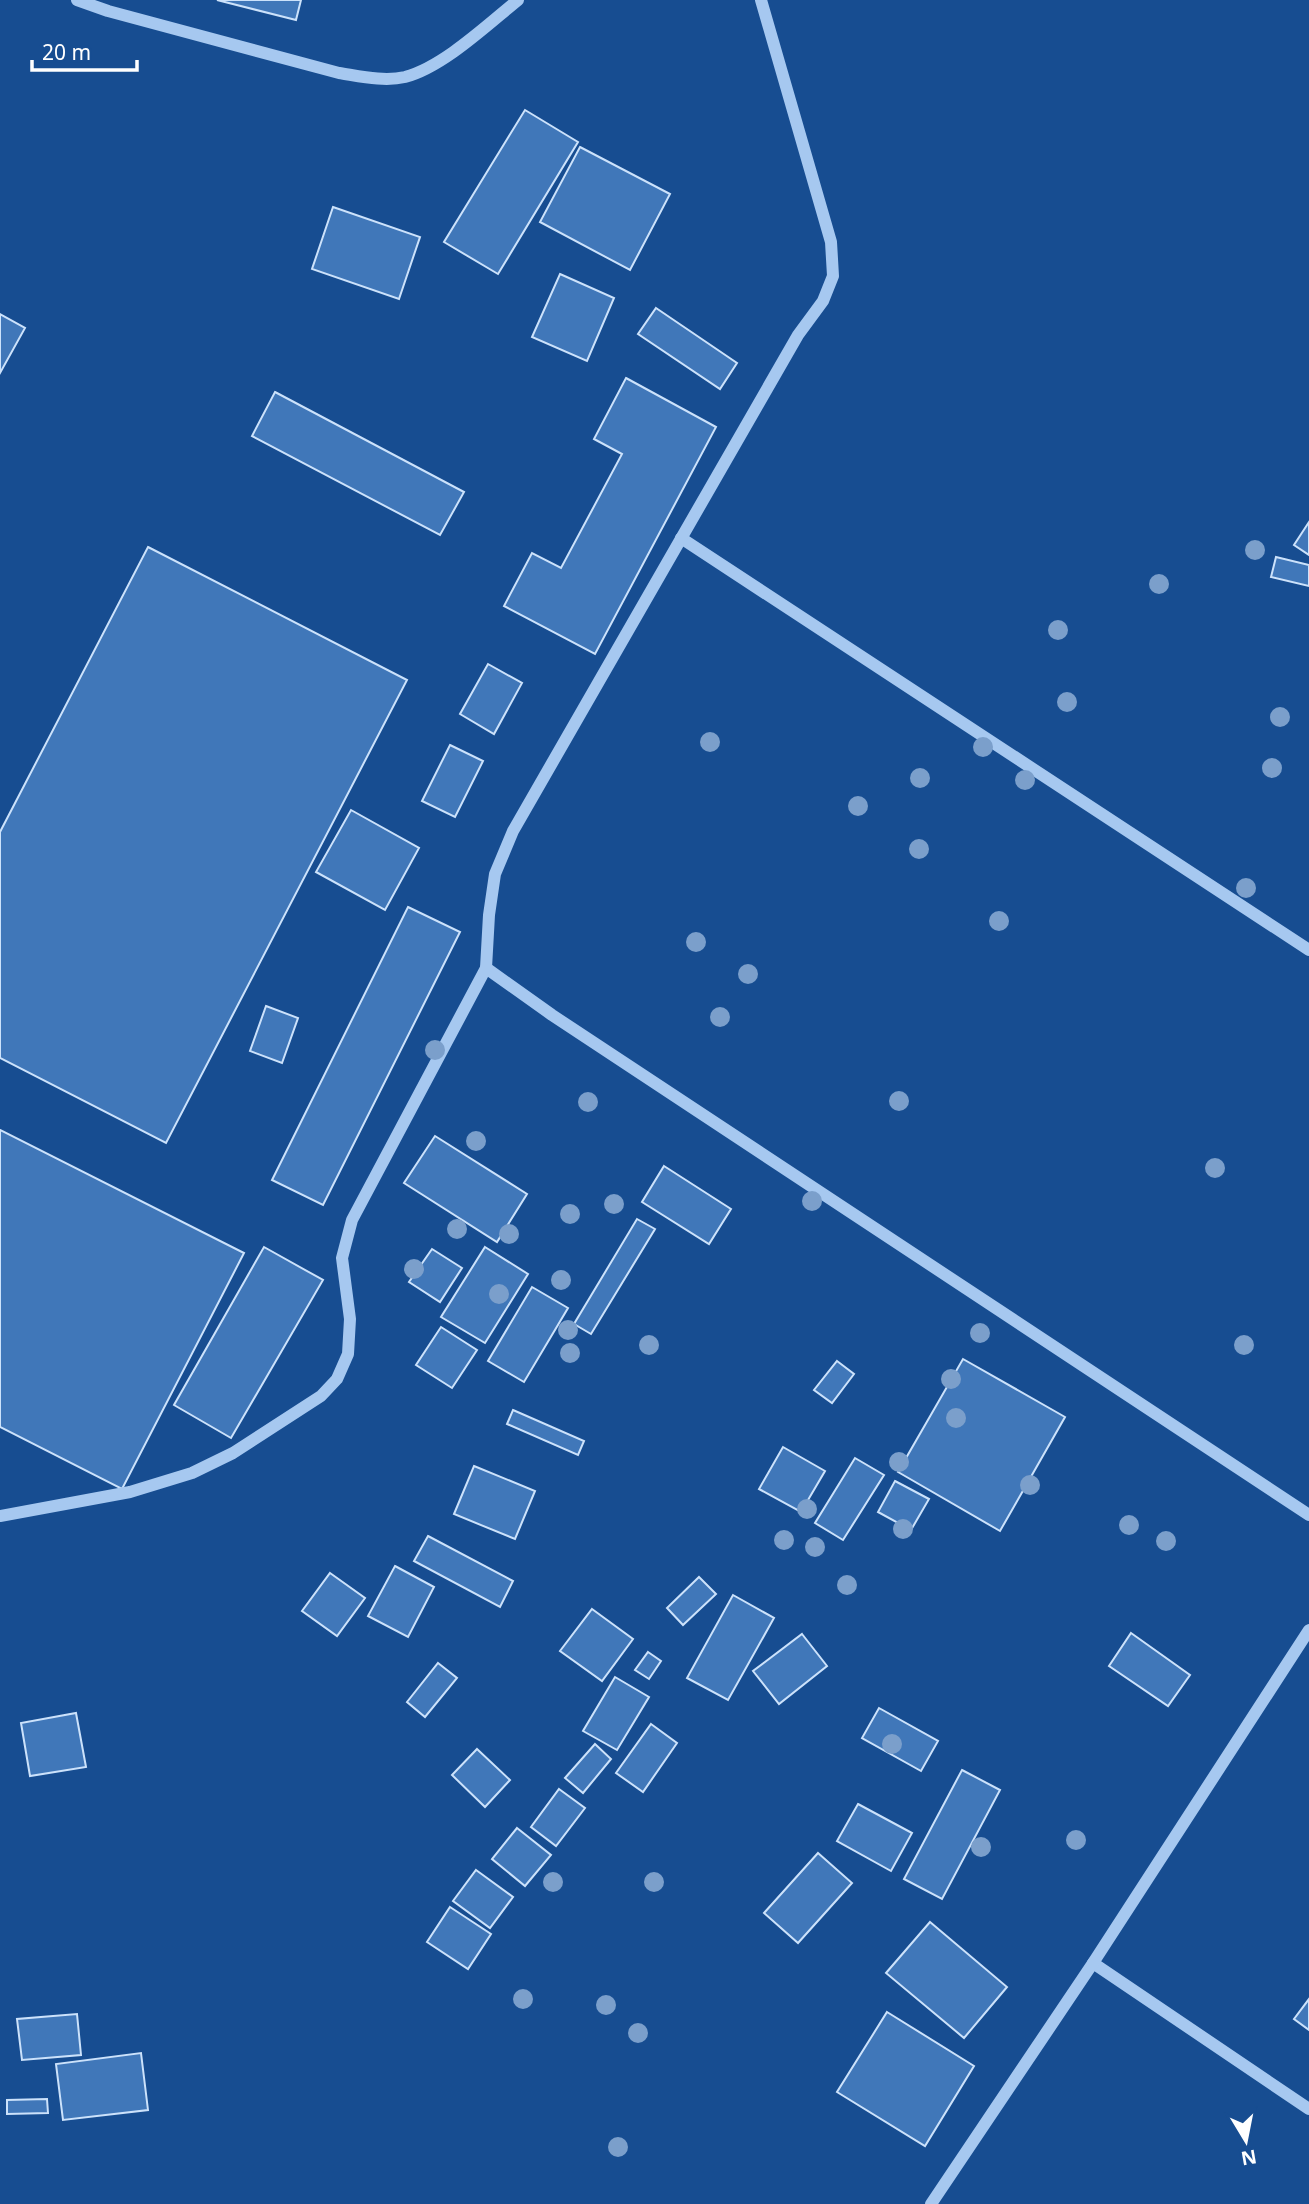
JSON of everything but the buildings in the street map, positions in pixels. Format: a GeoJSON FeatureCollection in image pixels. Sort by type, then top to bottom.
{"type":"FeatureCollection","features":[{"type":"Feature","properties":{"kind":"street"},"geometry":{"type":"LineString","coordinates":[[76,0],[326,70],[374,78],[404,77],[444,59],[518,0]]}},
{"type":"Feature","properties":{"kind":"street"},"geometry":{"type":"LineString","coordinates":[[0,1516],[130,1492],[192,1474],[233,1453],[321,1396],[337,1379],[348,1354],[350,1319],[342,1258],[352,1220],[486,968],[495,874],[513,831],[798,335],[823,301],[833,276],[831,242],[761,0]]}},
{"type":"Feature","properties":{"kind":"street"},"geometry":{"type":"LineString","coordinates":[[681,538],[1309,950]]}},
{"type":"Feature","properties":{"kind":"street"},"geometry":{"type":"LineString","coordinates":[[486,968],[552,1015],[1309,1515]]}},
{"type":"Feature","properties":{"kind":"street"},"geometry":{"type":"LineString","coordinates":[[931,2204],[1093,1963],[1309,1630]]}},
{"type":"Feature","properties":{"kind":"street"},"geometry":{"type":"LineString","coordinates":[[1093,1963],[1309,2109]]}}]}
